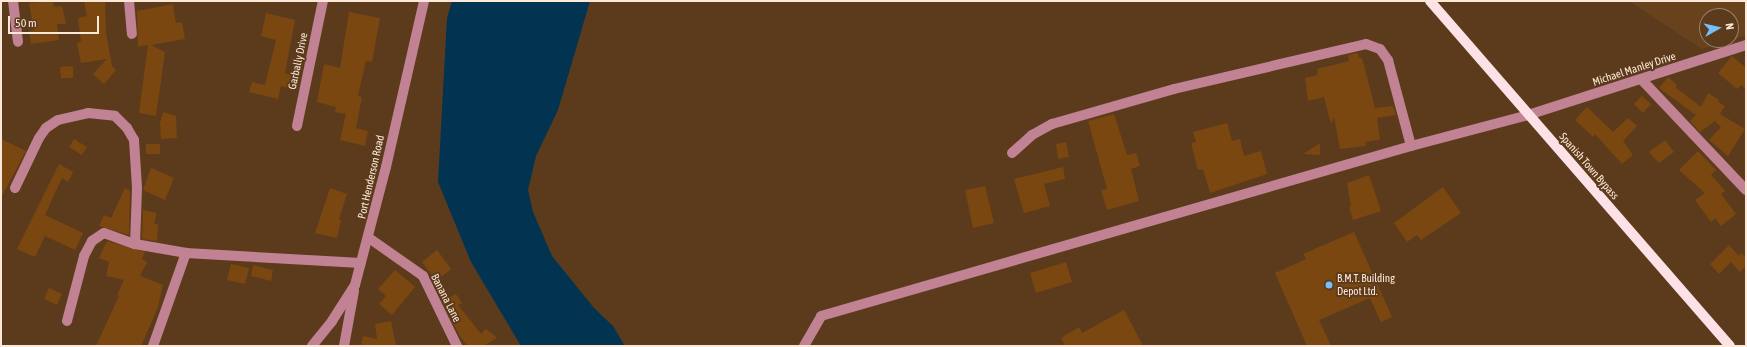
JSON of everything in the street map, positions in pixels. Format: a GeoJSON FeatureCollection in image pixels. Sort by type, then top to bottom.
{"type":"FeatureCollection","features":[{"type":"Feature","properties":{"kind":"main road","name":"Spanish Town Bypass"},"geometry":{"type":"LineString","coordinates":[[1430,1],[1730,346]]}},
{"type":"Feature","properties":{"kind":"street"},"geometry":{"type":"LineString","coordinates":[[13,1],[18,42]]}},
{"type":"Feature","properties":{"kind":"street"},"geometry":{"type":"LineString","coordinates":[[129,1],[132,34]]}},
{"type":"Feature","properties":{"kind":"street","name":"Garbally Drive"},"geometry":{"type":"LineString","coordinates":[[297,126],[323,1]]}},
{"type":"Feature","properties":{"kind":"street","name":"Port Henderson Road"},"geometry":{"type":"LineString","coordinates":[[312,346],[332,322],[355,285],[369,238],[424,1]]}},
{"type":"Feature","properties":{"kind":"street"},"geometry":{"type":"LineString","coordinates":[[1012,153],[1032,135],[1052,124],[1174,89],[1366,44],[1380,49],[1388,60],[1411,146]]}},
{"type":"Feature","properties":{"kind":"street","name":"Michael Manley Drive"},"geometry":{"type":"LineString","coordinates":[[804,346],[821,316],[1411,146],[1528,114],[1662,74],[1746,45]]}},
{"type":"Feature","properties":{"kind":"street"},"geometry":{"type":"LineString","coordinates":[[1642,80],[1746,190]]}},
{"type":"Feature","properties":{"kind":"street"},"geometry":{"type":"LineString","coordinates":[[15,188],[46,128],[58,120],[88,113],[115,116],[127,128],[134,140],[137,188],[135,244]]}},
{"type":"Feature","properties":{"kind":"street"},"geometry":{"type":"LineString","coordinates":[[67,321],[84,256],[92,241],[104,233],[135,244],[186,253],[361,263]]}},
{"type":"Feature","properties":{"kind":"street","name":"Banana Lane"},"geometry":{"type":"LineString","coordinates":[[369,238],[423,276],[457,346]]}},
{"type":"Feature","properties":{"kind":"street"},"geometry":{"type":"LineString","coordinates":[[153,346],[186,253]]}},
{"type":"Feature","properties":{"kind":"street"},"geometry":{"type":"LineString","coordinates":[[344,346],[355,285]]}},
{"type":"Feature","properties":{"kind":"shaded area"},"geometry":{"type":"Polygon","coordinates":[[[1629,1],[1746,1],[1746,35],[1739,37],[1739,8],[1699,8],[1699,47],[1629,1]]]}},
{"type":"Feature","properties":{"kind":"water"},"geometry":{"type":"Polygon","coordinates":[[[452,1],[590,1],[558,110],[536,156],[528,190],[533,212],[552,256],[594,308],[613,326],[625,346],[521,346],[471,262],[438,182],[447,18],[452,1]]]}},
{"type":"Feature","properties":{"kind":"building"},"geometry":{"type":"Polygon","coordinates":[[[53,1],[54,7],[62,6],[66,24],[57,24],[59,40],[31,44],[29,31],[34,30],[29,3],[53,1]]]}},
{"type":"Feature","properties":{"kind":"building"},"geometry":{"type":"Polygon","coordinates":[[[84,1],[105,1],[106,33],[112,66],[116,70],[104,84],[93,74],[107,59],[81,63],[77,43],[81,42],[78,18],[87,16],[84,1]]]}},
{"type":"Feature","properties":{"kind":"building"},"geometry":{"type":"Polygon","coordinates":[[[173,4],[176,23],[182,22],[185,39],[151,45],[165,52],[156,116],[139,113],[148,45],[138,47],[137,11],[173,4]]]}},
{"type":"Feature","properties":{"kind":"building"},"geometry":{"type":"Polygon","coordinates":[[[349,12],[380,18],[372,62],[366,61],[358,96],[362,97],[356,128],[368,131],[365,146],[340,140],[346,114],[335,112],[336,107],[317,102],[324,64],[340,68],[349,12]]]}},
{"type":"Feature","properties":{"kind":"building"},"geometry":{"type":"Polygon","coordinates":[[[266,13],[295,20],[285,73],[292,75],[288,88],[281,86],[278,99],[249,92],[252,82],[265,85],[276,40],[261,36],[266,13]]]}},
{"type":"Feature","properties":{"kind":"building"},"geometry":{"type":"Polygon","coordinates":[[[1358,53],[1359,58],[1362,58],[1375,108],[1393,106],[1396,115],[1377,118],[1380,140],[1365,142],[1366,146],[1340,149],[1334,117],[1331,124],[1324,97],[1308,101],[1305,78],[1318,75],[1317,69],[1349,61],[1348,55],[1358,53]]]}},
{"type":"Feature","properties":{"kind":"building"},"geometry":{"type":"Polygon","coordinates":[[[1732,56],[1746,68],[1746,89],[1741,85],[1737,89],[1718,73],[1732,56]]]}},
{"type":"Feature","properties":{"kind":"building"},"geometry":{"type":"Polygon","coordinates":[[[73,66],[73,78],[61,78],[60,67],[73,66]]]}},
{"type":"Feature","properties":{"kind":"building"},"geometry":{"type":"Polygon","coordinates":[[[1668,77],[1677,85],[1675,87],[1701,107],[1708,93],[1719,100],[1718,102],[1725,106],[1720,114],[1745,129],[1728,156],[1709,140],[1721,127],[1715,121],[1700,132],[1690,121],[1696,115],[1659,88],[1668,77]]]}},
{"type":"Feature","properties":{"kind":"building"},"geometry":{"type":"Polygon","coordinates":[[[1642,96],[1651,104],[1643,113],[1634,104],[1642,96]]]}},
{"type":"Feature","properties":{"kind":"building"},"geometry":{"type":"Polygon","coordinates":[[[1587,107],[1613,132],[1628,118],[1637,126],[1623,141],[1633,155],[1622,164],[1595,134],[1593,137],[1575,120],[1587,107]]]}},
{"type":"Feature","properties":{"kind":"building"},"geometry":{"type":"Polygon","coordinates":[[[163,112],[176,116],[177,138],[161,139],[160,123],[163,112]]]}},
{"type":"Feature","properties":{"kind":"building"},"geometry":{"type":"Polygon","coordinates":[[[1114,114],[1127,155],[1136,153],[1140,166],[1131,169],[1139,201],[1107,210],[1101,190],[1107,189],[1088,121],[1114,114]]]}},
{"type":"Feature","properties":{"kind":"building"},"geometry":{"type":"Polygon","coordinates":[[[1227,123],[1232,141],[1240,139],[1244,156],[1261,151],[1267,174],[1210,193],[1203,169],[1198,170],[1191,143],[1196,142],[1193,132],[1227,123]]]}},
{"type":"Feature","properties":{"kind":"building"},"geometry":{"type":"Polygon","coordinates":[[[1,139],[26,151],[1,198],[1,139]]]}},
{"type":"Feature","properties":{"kind":"building"},"geometry":{"type":"Polygon","coordinates":[[[74,139],[87,147],[82,155],[69,147],[74,139]]]}},
{"type":"Feature","properties":{"kind":"building"},"geometry":{"type":"Polygon","coordinates":[[[1665,140],[1674,152],[1659,163],[1649,152],[1665,140]]]}},
{"type":"Feature","properties":{"kind":"building"},"geometry":{"type":"Polygon","coordinates":[[[1066,142],[1069,157],[1058,159],[1056,144],[1066,142]]]}},
{"type":"Feature","properties":{"kind":"building"},"geometry":{"type":"Polygon","coordinates":[[[1320,143],[1320,155],[1303,154],[1320,143]]]}},
{"type":"Feature","properties":{"kind":"building"},"geometry":{"type":"Polygon","coordinates":[[[146,144],[160,144],[160,154],[146,154],[146,144]]]}},
{"type":"Feature","properties":{"kind":"building"},"geometry":{"type":"Polygon","coordinates":[[[1698,151],[1716,170],[1711,175],[1725,191],[1721,194],[1736,214],[1721,226],[1715,218],[1711,222],[1695,200],[1705,193],[1679,170],[1698,151]]]}},
{"type":"Feature","properties":{"kind":"building"},"geometry":{"type":"Polygon","coordinates":[[[59,164],[73,172],[68,182],[62,178],[45,215],[83,233],[75,250],[45,236],[35,257],[17,249],[59,164]]]}},
{"type":"Feature","properties":{"kind":"building"},"geometry":{"type":"Polygon","coordinates":[[[1063,167],[1065,179],[1044,184],[1050,206],[1024,213],[1014,179],[1063,167]]]}},
{"type":"Feature","properties":{"kind":"building"},"geometry":{"type":"Polygon","coordinates":[[[151,168],[174,178],[165,200],[143,190],[151,168]]]}},
{"type":"Feature","properties":{"kind":"building"},"geometry":{"type":"Polygon","coordinates":[[[1369,175],[1381,211],[1353,220],[1349,207],[1351,207],[1347,183],[1369,175]]]}},
{"type":"Feature","properties":{"kind":"building"},"geometry":{"type":"Polygon","coordinates":[[[985,186],[994,223],[973,228],[965,190],[985,186]]]}},
{"type":"Feature","properties":{"kind":"building"},"geometry":{"type":"Polygon","coordinates":[[[1443,187],[1461,213],[1421,240],[1417,235],[1407,242],[1394,223],[1443,187]]]}},
{"type":"Feature","properties":{"kind":"building"},"geometry":{"type":"Polygon","coordinates":[[[125,188],[130,191],[129,235],[99,226],[104,215],[111,218],[125,188]]]}},
{"type":"Feature","properties":{"kind":"building"},"geometry":{"type":"Polygon","coordinates":[[[330,188],[347,194],[339,219],[341,220],[337,238],[315,233],[330,188]]]}},
{"type":"Feature","properties":{"kind":"building"},"geometry":{"type":"Polygon","coordinates":[[[143,210],[157,213],[154,224],[158,224],[157,241],[142,239],[143,210]]]}},
{"type":"Feature","properties":{"kind":"building","name":"B.M.T. Building Depot Ltd."},"geometry":{"type":"Polygon","coordinates":[[[1354,232],[1392,317],[1381,322],[1370,298],[1319,320],[1331,346],[1307,346],[1275,273],[1306,259],[1303,254],[1354,232]]]}},
{"type":"Feature","properties":{"kind":"building"},"geometry":{"type":"Polygon","coordinates":[[[107,241],[145,252],[142,259],[147,262],[140,276],[163,285],[158,307],[141,346],[96,346],[119,296],[117,295],[124,280],[106,276],[109,262],[99,258],[107,241]]]}},
{"type":"Feature","properties":{"kind":"building"},"geometry":{"type":"Polygon","coordinates":[[[1729,245],[1739,256],[1741,253],[1746,257],[1746,266],[1740,272],[1731,262],[1719,274],[1710,264],[1729,245]]]}},
{"type":"Feature","properties":{"kind":"building"},"geometry":{"type":"Polygon","coordinates":[[[437,250],[451,269],[436,281],[422,262],[437,250]]]}},
{"type":"Feature","properties":{"kind":"building"},"geometry":{"type":"Polygon","coordinates":[[[1066,262],[1072,282],[1036,293],[1030,273],[1066,262]]]}},
{"type":"Feature","properties":{"kind":"building"},"geometry":{"type":"Polygon","coordinates":[[[231,264],[249,268],[245,284],[227,280],[231,264]]]}},
{"type":"Feature","properties":{"kind":"building"},"geometry":{"type":"Polygon","coordinates":[[[253,265],[273,270],[271,281],[251,276],[253,265]]]}},
{"type":"Feature","properties":{"kind":"building"},"geometry":{"type":"Polygon","coordinates":[[[395,270],[415,287],[392,315],[379,304],[386,296],[378,289],[395,270]]]}},
{"type":"Feature","properties":{"kind":"building"},"geometry":{"type":"Polygon","coordinates":[[[49,288],[62,294],[57,305],[44,299],[49,288]]]}},
{"type":"Feature","properties":{"kind":"building"},"geometry":{"type":"Polygon","coordinates":[[[456,294],[462,303],[458,305],[481,334],[486,329],[497,338],[483,346],[468,346],[459,335],[443,301],[456,294]]]}},
{"type":"Feature","properties":{"kind":"building"},"geometry":{"type":"Polygon","coordinates":[[[1124,310],[1143,346],[1065,346],[1061,338],[1079,327],[1082,333],[1124,310]]]}},
{"type":"Feature","properties":{"kind":"building"},"geometry":{"type":"Polygon","coordinates":[[[391,321],[396,346],[361,346],[363,336],[377,339],[375,324],[391,321]]]}},
{"type":"Feature","properties":{"kind":"place","name":"B.M.T. Building Depot Ltd."},"geometry":{"type":"Point","coordinates":[1329,285]}}]}
